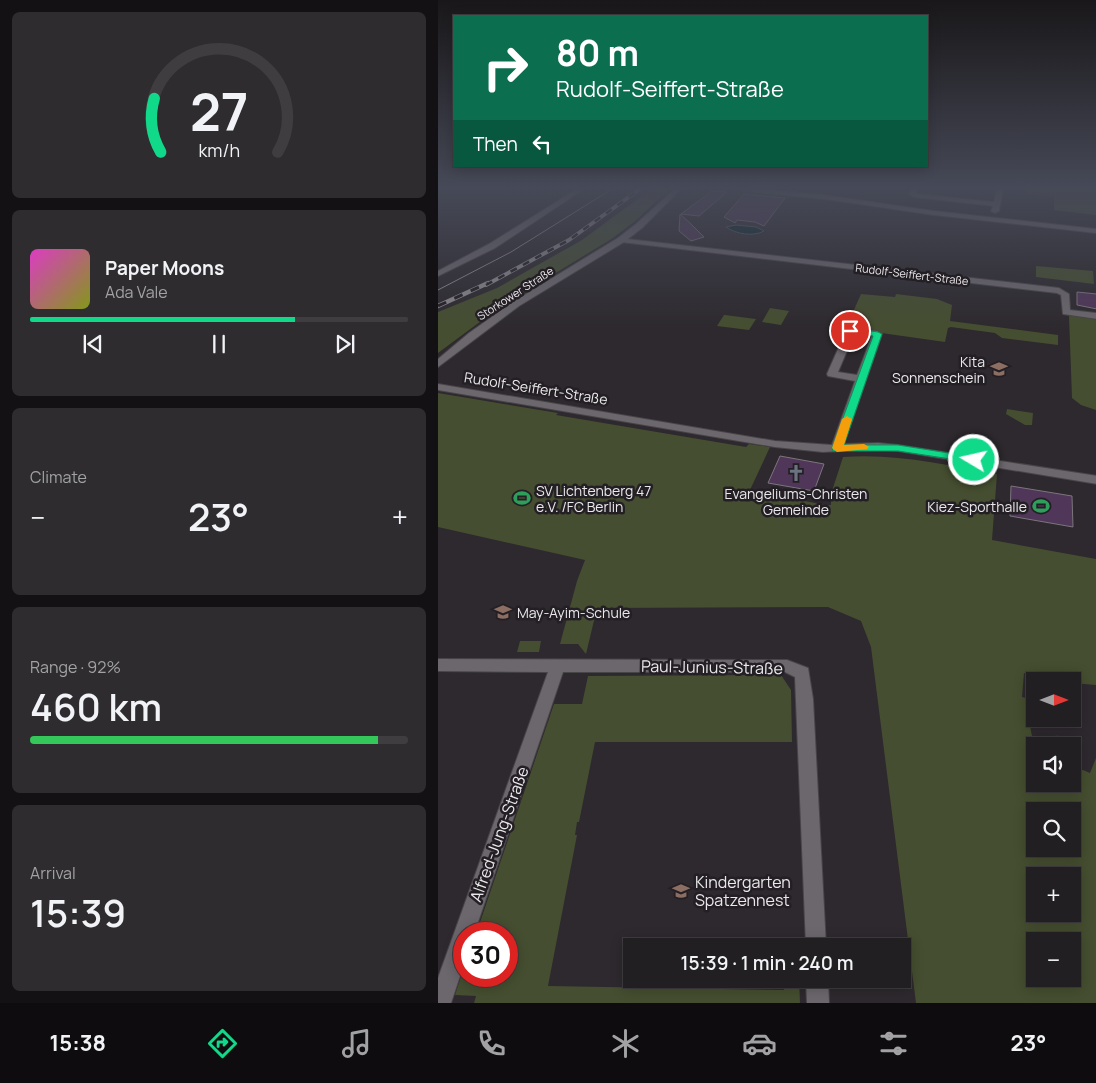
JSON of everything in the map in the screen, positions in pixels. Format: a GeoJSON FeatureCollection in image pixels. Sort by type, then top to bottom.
{"type":"FeatureCollection","features":[{"type":"Feature","properties":{"kind":"street"},"geometry":{"type":"LineString","coordinates":[[438,274],[508,236]]}},
{"type":"Feature","properties":{"kind":"street","name":"Storkower Straße"},"geometry":{"type":"LineString","coordinates":[[438,364],[472,335],[516,304],[627,236]]}},
{"type":"Feature","properties":{"kind":"street","name":"Rudolf-Seiffert-Straße"},"geometry":{"type":"LineString","coordinates":[[622,240],[1059,291],[1065,294],[1066,312],[1096,316]]}},
{"type":"Feature","properties":{"kind":"street"},"geometry":{"type":"LineString","coordinates":[[837,448],[878,334],[850,331],[832,374],[861,379]]}},
{"type":"Feature","properties":{"kind":"street","name":"Rudolf-Seiffert-Straße"},"geometry":{"type":"LineString","coordinates":[[438,387],[775,444],[809,448],[878,446],[898,448],[1096,480]]}},
{"type":"Feature","properties":{"kind":"street","name":"Paul-Junius-Straße"},"geometry":{"type":"LineString","coordinates":[[438,665],[787,666],[802,674],[805,698],[816,938]]}},
{"type":"Feature","properties":{"kind":"street","name":"Alfred-Jung-Straße"},"geometry":{"type":"LineString","coordinates":[[440,1003],[558,665]]}},
{"type":"Feature","properties":{"kind":"street"},"geometry":{"type":"LineString","coordinates":[[817,988],[818,1003]]}},
{"type":"Feature","properties":{"kind":"green space"},"geometry":{"type":"Polygon","coordinates":[[[588,236],[616,236],[500,307],[438,353],[438,312],[497,288],[588,236]]]}},
{"type":"Feature","properties":{"kind":"green space"},"geometry":{"type":"Polygon","coordinates":[[[1036,266],[1093,271],[1094,284],[1036,277],[1036,266]]]}},
{"type":"Feature","properties":{"kind":"green space"},"geometry":{"type":"Polygon","coordinates":[[[861,294],[895,297],[896,294],[937,299],[952,305],[950,321],[1058,335],[1058,345],[1002,338],[995,333],[951,327],[948,328],[945,342],[846,328],[861,294]]]}},
{"type":"Feature","properties":{"kind":"green space"},"geometry":{"type":"Polygon","coordinates":[[[770,308],[789,311],[781,325],[762,322],[770,308]]]}},
{"type":"Feature","properties":{"kind":"green space"},"geometry":{"type":"Polygon","coordinates":[[[724,315],[756,319],[749,330],[717,326],[724,315]]]}},
{"type":"Feature","properties":{"kind":"green space"},"geometry":{"type":"Polygon","coordinates":[[[1069,316],[1096,318],[1096,410],[1081,405],[1072,398],[1069,316]]]}},
{"type":"Feature","properties":{"kind":"green space"},"geometry":{"type":"Polygon","coordinates":[[[438,393],[746,447],[749,444],[770,447],[750,490],[825,505],[831,505],[831,494],[843,457],[902,458],[997,474],[992,540],[1096,559],[1096,685],[1081,684],[1081,672],[1026,672],[1024,673],[1022,697],[1026,698],[1026,728],[1030,728],[1032,737],[1026,737],[1026,792],[1081,792],[1081,771],[1090,773],[1096,758],[1096,1003],[916,1003],[911,963],[911,938],[908,938],[871,647],[861,621],[828,607],[597,608],[586,654],[578,644],[560,644],[577,581],[585,560],[438,527],[438,393]]]}},
{"type":"Feature","properties":{"kind":"green space"},"geometry":{"type":"Polygon","coordinates":[[[1007,409],[1033,413],[1032,425],[1025,425],[1006,414],[1007,409]]]}},
{"type":"Feature","properties":{"kind":"green space"},"geometry":{"type":"Polygon","coordinates":[[[520,641],[541,641],[539,652],[517,652],[520,641]]]}},
{"type":"Feature","properties":{"kind":"green space"},"geometry":{"type":"Polygon","coordinates":[[[781,675],[791,690],[792,742],[595,742],[579,822],[577,822],[575,835],[577,835],[548,986],[784,990],[784,988],[799,988],[800,1003],[474,1003],[476,996],[455,995],[458,987],[518,987],[518,922],[480,922],[554,704],[582,704],[588,676],[781,675]]]}},
{"type":"Feature","properties":{"kind":"building"},"geometry":{"type":"Polygon","coordinates":[[[685,236],[704,237],[691,241],[685,236]]]}},
{"type":"Feature","properties":{"kind":"building"},"geometry":{"type":"Polygon","coordinates":[[[1077,292],[1097,294],[1097,309],[1077,305],[1077,292]]]}},
{"type":"Feature","properties":{"kind":"building","name":"Evangeliums-Christen Gemeinde"},"geometry":{"type":"Polygon","coordinates":[[[780,456],[824,464],[814,491],[768,483],[780,456]]]}},
{"type":"Feature","properties":{"kind":"building","name":"Kiez-Sporthalle"},"geometry":{"type":"Polygon","coordinates":[[[1011,486],[1072,496],[1073,527],[1010,516],[1011,486]]]}},
{"type":"Feature","properties":{"kind":"tram line"},"geometry":{"type":"LineString","coordinates":[[438,290],[511,252],[537,236]]}},
{"type":"Feature","properties":{"kind":"railway"},"geometry":{"type":"LineString","coordinates":[[486,285],[575,236]]}},
{"type":"Feature","properties":{"kind":"railway"},"geometry":{"type":"LineString","coordinates":[[438,306],[488,283]]}},
{"type":"Feature","properties":{"kind":"slow traffic"},"geometry":{"type":"LineString","coordinates":[[847,419],[837,448],[864,447]]}},
{"type":"Feature","properties":{"kind":"place","name":"Kita Sonnenschein"},"geometry":{"type":"Point","coordinates":[999,369]}},
{"type":"Feature","properties":{"kind":"place","name":"Evangeliums-Christen Gemeinde"},"geometry":{"type":"Point","coordinates":[796,473]}},
{"type":"Feature","properties":{"kind":"place","name":"SV Lichtenberg 47 e.V. /FC Berlin"},"geometry":{"type":"Point","coordinates":[522,498]}},
{"type":"Feature","properties":{"kind":"place","name":"Kiez-Sporthalle"},"geometry":{"type":"Point","coordinates":[1041,506]}},
{"type":"Feature","properties":{"kind":"place","name":"May-Ayim-Schule"},"geometry":{"type":"Point","coordinates":[503,612]}},
{"type":"Feature","properties":{"kind":"place","name":"Kindergarten Spatzennest"},"geometry":{"type":"Point","coordinates":[681,891]}},
{"type":"Feature","properties":{"kind":"route"},"geometry":{"type":"LineString","coordinates":[[850,331],[878,334],[837,448],[878,446],[974,460]]}}]}
